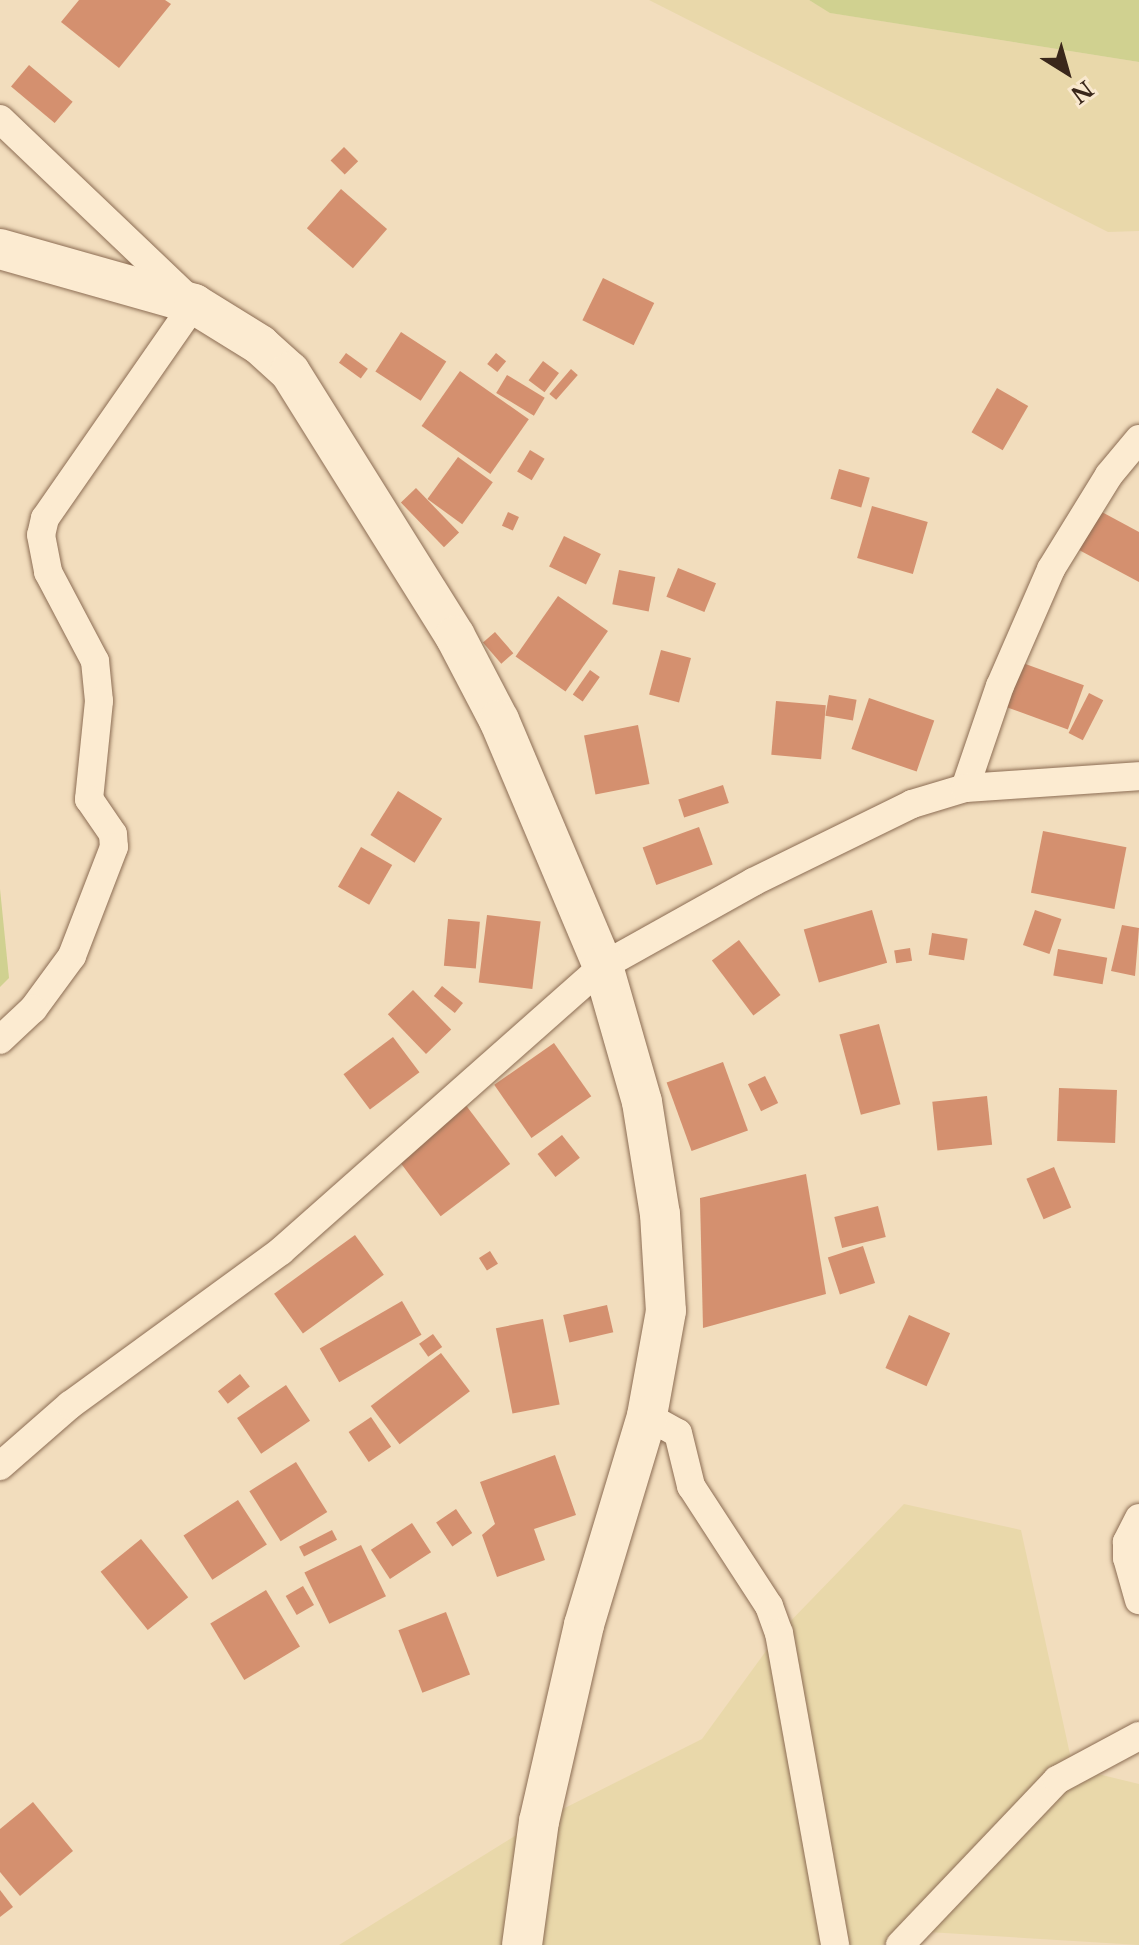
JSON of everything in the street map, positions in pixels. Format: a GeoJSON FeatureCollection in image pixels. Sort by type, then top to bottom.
{"type":"FeatureCollection","features":[{"type":"Feature","properties":{"kind":"street"},"geometry":{"type":"LineString","coordinates":[[0,119],[194,304],[250,338],[290,372],[341,450],[455,636],[499,720],[603,966],[642,1102],[660,1214],[666,1311],[647,1416],[581,1640],[539,1821],[522,1945]]}},
{"type":"Feature","properties":{"kind":"street"},"geometry":{"type":"LineString","coordinates":[[0,249],[194,304]]}},
{"type":"Feature","properties":{"kind":"street"},"geometry":{"type":"LineString","coordinates":[[0,1040],[33,1009],[72,956],[114,847],[113,834],[89,799],[99,701],[95,661],[48,572],[41,535],[45,518],[194,304]]}},
{"type":"Feature","properties":{"kind":"street"},"geometry":{"type":"LineString","coordinates":[[965,788],[1000,686],[1051,569],[1109,475],[1139,439]]}},
{"type":"Feature","properties":{"kind":"street"},"geometry":{"type":"LineString","coordinates":[[0,1466],[70,1405],[281,1251],[603,966],[766,875],[912,804],[965,788],[1139,776]]}},
{"type":"Feature","properties":{"kind":"street"},"geometry":{"type":"LineString","coordinates":[[647,1416],[678,1433],[691,1486],[769,1606],[779,1633],[835,1945]]}},
{"type":"Feature","properties":{"kind":"street"},"geometry":{"type":"LineString","coordinates":[[1139,1518],[1131,1529],[1127,1558],[1139,1600]]}},
{"type":"Feature","properties":{"kind":"street"},"geometry":{"type":"LineString","coordinates":[[900,1945],[1057,1780],[1139,1736]]}},
{"type":"Feature","properties":{"kind":"shaded area"},"geometry":{"type":"Polygon","coordinates":[[[649,0],[809,0],[831,13],[1139,62],[1139,231],[1108,232],[649,0]]]}},
{"type":"Feature","properties":{"kind":"shaded area"},"geometry":{"type":"Polygon","coordinates":[[[904,1504],[1021,1530],[1073,1768],[1139,1784],[1139,1945],[912,1931],[882,1945],[339,1945],[539,1821],[702,1739],[779,1633],[904,1504]]]}},
{"type":"Feature","properties":{"kind":"green space"},"geometry":{"type":"Polygon","coordinates":[[[809,0],[1139,0],[1139,62],[830,13],[809,0]]]}},
{"type":"Feature","properties":{"kind":"green space"},"geometry":{"type":"Polygon","coordinates":[[[0,889],[9,978],[0,987],[0,889]]]}},
{"type":"Feature","properties":{"kind":"building"},"geometry":{"type":"Polygon","coordinates":[[[79,0],[165,0],[171,4],[119,68],[61,22],[79,0]]]}},
{"type":"Feature","properties":{"kind":"building"},"geometry":{"type":"Polygon","coordinates":[[[29,65],[73,102],[55,123],[11,86],[29,65]]]}},
{"type":"Feature","properties":{"kind":"building"},"geometry":{"type":"Polygon","coordinates":[[[344,147],[358,161],[345,175],[331,160],[344,147]]]}},
{"type":"Feature","properties":{"kind":"building"},"geometry":{"type":"Polygon","coordinates":[[[341,189],[387,229],[353,268],[307,228],[341,189]]]}},
{"type":"Feature","properties":{"kind":"building"},"geometry":{"type":"Polygon","coordinates":[[[603,278],[654,303],[634,345],[582,320],[603,278]]]}},
{"type":"Feature","properties":{"kind":"building"},"geometry":{"type":"Polygon","coordinates":[[[401,332],[446,361],[421,401],[375,371],[401,332]]]}},
{"type":"Feature","properties":{"kind":"building"},"geometry":{"type":"Polygon","coordinates":[[[346,353],[368,369],[361,379],[339,363],[346,353]]]}},
{"type":"Feature","properties":{"kind":"building"},"geometry":{"type":"Polygon","coordinates":[[[496,353],[506,361],[497,372],[487,364],[496,353]]]}},
{"type":"Feature","properties":{"kind":"building"},"geometry":{"type":"Polygon","coordinates":[[[543,361],[559,373],[545,392],[529,380],[543,361]]]}},
{"type":"Feature","properties":{"kind":"building"},"geometry":{"type":"Polygon","coordinates":[[[571,369],[578,375],[556,400],[549,394],[571,369]]]}},
{"type":"Feature","properties":{"kind":"building"},"geometry":{"type":"Polygon","coordinates":[[[460,371],[529,419],[490,474],[422,426],[460,371]]]}},
{"type":"Feature","properties":{"kind":"building"},"geometry":{"type":"Polygon","coordinates":[[[507,375],[545,398],[534,416],[496,393],[507,375]]]}},
{"type":"Feature","properties":{"kind":"building"},"geometry":{"type":"Polygon","coordinates":[[[997,388],[1028,406],[1003,450],[972,432],[997,388]]]}},
{"type":"Feature","properties":{"kind":"building"},"geometry":{"type":"Polygon","coordinates":[[[530,450],[545,459],[532,480],[517,471],[530,450]]]}},
{"type":"Feature","properties":{"kind":"building"},"geometry":{"type":"Polygon","coordinates":[[[458,457],[493,482],[462,524],[427,499],[458,457]]]}},
{"type":"Feature","properties":{"kind":"building"},"geometry":{"type":"Polygon","coordinates":[[[839,469],[870,478],[861,508],[830,499],[839,469]]]}},
{"type":"Feature","properties":{"kind":"building"},"geometry":{"type":"Polygon","coordinates":[[[416,488],[459,533],[444,547],[401,503],[416,488]]]}},
{"type":"Feature","properties":{"kind":"building"},"geometry":{"type":"Polygon","coordinates":[[[872,506],[928,522],[913,574],[857,558],[872,506]]]}},
{"type":"Feature","properties":{"kind":"building"},"geometry":{"type":"Polygon","coordinates":[[[1100,511],[1139,532],[1139,582],[1079,550],[1100,511]]]}},
{"type":"Feature","properties":{"kind":"building"},"geometry":{"type":"Polygon","coordinates":[[[508,512],[519,517],[513,531],[502,526],[508,512]]]}},
{"type":"Feature","properties":{"kind":"building"},"geometry":{"type":"Polygon","coordinates":[[[564,536],[601,554],[586,585],[549,567],[564,536]]]}},
{"type":"Feature","properties":{"kind":"building"},"geometry":{"type":"Polygon","coordinates":[[[678,568],[716,583],[704,612],[666,597],[678,568]]]}},
{"type":"Feature","properties":{"kind":"building"},"geometry":{"type":"Polygon","coordinates":[[[619,570],[655,577],[649,611],[612,604],[619,570]]]}},
{"type":"Feature","properties":{"kind":"building"},"geometry":{"type":"Polygon","coordinates":[[[558,596],[608,631],[566,692],[516,657],[558,596]]]}},
{"type":"Feature","properties":{"kind":"building"},"geometry":{"type":"Polygon","coordinates":[[[495,632],[513,653],[501,664],[483,642],[495,632]]]}},
{"type":"Feature","properties":{"kind":"building"},"geometry":{"type":"Polygon","coordinates":[[[661,650],[691,658],[679,702],[649,694],[661,650]]]}},
{"type":"Feature","properties":{"kind":"building"},"geometry":{"type":"Polygon","coordinates":[[[1020,662],[1084,685],[1068,729],[1004,706],[1020,662]]]}},
{"type":"Feature","properties":{"kind":"building"},"geometry":{"type":"Polygon","coordinates":[[[590,670],[600,677],[583,701],[573,695],[590,670]]]}},
{"type":"Feature","properties":{"kind":"building"},"geometry":{"type":"Polygon","coordinates":[[[1089,693],[1103,700],[1083,740],[1069,733],[1089,693]]]}},
{"type":"Feature","properties":{"kind":"building"},"geometry":{"type":"Polygon","coordinates":[[[829,695],[857,700],[853,721],[825,716],[829,695]]]}},
{"type":"Feature","properties":{"kind":"building"},"geometry":{"type":"Polygon","coordinates":[[[869,698],[934,720],[917,772],[851,749],[869,698]]]}},
{"type":"Feature","properties":{"kind":"building"},"geometry":{"type":"Polygon","coordinates":[[[776,701],[826,705],[821,759],[771,755],[776,701]]]}},
{"type":"Feature","properties":{"kind":"building"},"geometry":{"type":"Polygon","coordinates":[[[638,725],[649,784],[595,794],[584,735],[638,725]]]}},
{"type":"Feature","properties":{"kind":"building"},"geometry":{"type":"Polygon","coordinates":[[[723,785],[729,803],[684,818],[678,800],[723,785]]]}},
{"type":"Feature","properties":{"kind":"building"},"geometry":{"type":"Polygon","coordinates":[[[398,791],[442,819],[415,863],[370,835],[398,791]]]}},
{"type":"Feature","properties":{"kind":"building"},"geometry":{"type":"Polygon","coordinates":[[[699,827],[713,865],[656,885],[643,848],[699,827]]]}},
{"type":"Feature","properties":{"kind":"building"},"geometry":{"type":"Polygon","coordinates":[[[1043,831],[1126,847],[1114,909],[1031,893],[1043,831]]]}},
{"type":"Feature","properties":{"kind":"building"},"geometry":{"type":"Polygon","coordinates":[[[361,847],[392,865],[369,905],[338,887],[361,847]]]}},
{"type":"Feature","properties":{"kind":"building"},"geometry":{"type":"Polygon","coordinates":[[[872,910],[887,963],[819,982],[804,930],[872,910]]]}},
{"type":"Feature","properties":{"kind":"building"},"geometry":{"type":"Polygon","coordinates":[[[1035,910],[1061,919],[1049,954],[1023,945],[1035,910]]]}},
{"type":"Feature","properties":{"kind":"building"},"geometry":{"type":"Polygon","coordinates":[[[487,915],[541,922],[532,989],[479,982],[487,915]]]}},
{"type":"Feature","properties":{"kind":"building"},"geometry":{"type":"Polygon","coordinates":[[[448,919],[480,922],[476,969],[444,966],[448,919]]]}},
{"type":"Feature","properties":{"kind":"building"},"geometry":{"type":"Polygon","coordinates":[[[1122,925],[1139,928],[1135,976],[1111,971],[1122,925]]]}},
{"type":"Feature","properties":{"kind":"building"},"geometry":{"type":"Polygon","coordinates":[[[932,933],[968,939],[964,960],[929,955],[932,933]]]}},
{"type":"Feature","properties":{"kind":"building"},"geometry":{"type":"Polygon","coordinates":[[[739,940],[781,995],[753,1016],[712,960],[739,940]]]}},
{"type":"Feature","properties":{"kind":"building"},"geometry":{"type":"Polygon","coordinates":[[[910,948],[912,961],[896,963],[894,951],[910,948]]]}},
{"type":"Feature","properties":{"kind":"building"},"geometry":{"type":"Polygon","coordinates":[[[1058,949],[1107,958],[1103,984],[1053,976],[1058,949]]]}},
{"type":"Feature","properties":{"kind":"building"},"geometry":{"type":"Polygon","coordinates":[[[442,986],[463,1003],[455,1013],[434,996],[442,986]]]}},
{"type":"Feature","properties":{"kind":"building"},"geometry":{"type":"Polygon","coordinates":[[[413,990],[451,1030],[426,1054],[388,1014],[413,990]]]}},
{"type":"Feature","properties":{"kind":"building"},"geometry":{"type":"Polygon","coordinates":[[[879,1024],[900,1104],[861,1115],[839,1035],[879,1024]]]}},
{"type":"Feature","properties":{"kind":"building"},"geometry":{"type":"Polygon","coordinates":[[[393,1037],[419,1072],[370,1109],[343,1074],[393,1037]]]}},
{"type":"Feature","properties":{"kind":"building"},"geometry":{"type":"Polygon","coordinates":[[[554,1043],[591,1096],[531,1138],[494,1085],[554,1043]]]}},
{"type":"Feature","properties":{"kind":"building"},"geometry":{"type":"Polygon","coordinates":[[[723,1062],[748,1131],[692,1151],[667,1083],[723,1062]]]}},
{"type":"Feature","properties":{"kind":"building"},"geometry":{"type":"Polygon","coordinates":[[[765,1076],[778,1103],[761,1111],[748,1084],[765,1076]]]}},
{"type":"Feature","properties":{"kind":"building"},"geometry":{"type":"Polygon","coordinates":[[[1059,1088],[1117,1090],[1115,1143],[1057,1141],[1059,1088]]]}},
{"type":"Feature","properties":{"kind":"building"},"geometry":{"type":"Polygon","coordinates":[[[987,1096],[992,1145],[937,1150],[932,1102],[987,1096]]]}},
{"type":"Feature","properties":{"kind":"building"},"geometry":{"type":"Polygon","coordinates":[[[465,1104],[510,1164],[441,1216],[396,1156],[465,1104]]]}},
{"type":"Feature","properties":{"kind":"building"},"geometry":{"type":"Polygon","coordinates":[[[562,1135],[580,1158],[555,1177],[538,1154],[562,1135]]]}},
{"type":"Feature","properties":{"kind":"building"},"geometry":{"type":"Polygon","coordinates":[[[1054,1167],[1071,1208],[1044,1219],[1026,1179],[1054,1167]]]}},
{"type":"Feature","properties":{"kind":"building"},"geometry":{"type":"Polygon","coordinates":[[[806,1174],[826,1294],[703,1328],[700,1198],[806,1174]]]}},
{"type":"Feature","properties":{"kind":"building"},"geometry":{"type":"Polygon","coordinates":[[[878,1206],[886,1237],[842,1248],[834,1217],[878,1206]]]}},
{"type":"Feature","properties":{"kind":"building"},"geometry":{"type":"Polygon","coordinates":[[[355,1235],[384,1275],[303,1333],[274,1294],[355,1235]]]}},
{"type":"Feature","properties":{"kind":"building"},"geometry":{"type":"Polygon","coordinates":[[[863,1246],[875,1283],[840,1295],[828,1257],[863,1246]]]}},
{"type":"Feature","properties":{"kind":"building"},"geometry":{"type":"Polygon","coordinates":[[[490,1251],[498,1264],[487,1271],[479,1258],[490,1251]]]}},
{"type":"Feature","properties":{"kind":"building"},"geometry":{"type":"Polygon","coordinates":[[[402,1301],[422,1335],[339,1382],[320,1348],[402,1301]]]}},
{"type":"Feature","properties":{"kind":"building"},"geometry":{"type":"Polygon","coordinates":[[[607,1305],[613,1332],[569,1342],[563,1315],[607,1305]]]}},
{"type":"Feature","properties":{"kind":"building"},"geometry":{"type":"Polygon","coordinates":[[[909,1315],[950,1333],[927,1386],[885,1368],[909,1315]]]}},
{"type":"Feature","properties":{"kind":"building"},"geometry":{"type":"Polygon","coordinates":[[[543,1319],[560,1404],[512,1414],[496,1328],[543,1319]]]}},
{"type":"Feature","properties":{"kind":"building"},"geometry":{"type":"Polygon","coordinates":[[[433,1334],[442,1347],[428,1357],[419,1344],[433,1334]]]}},
{"type":"Feature","properties":{"kind":"building"},"geometry":{"type":"Polygon","coordinates":[[[441,1353],[470,1391],[400,1444],[371,1406],[441,1353]]]}},
{"type":"Feature","properties":{"kind":"building"},"geometry":{"type":"Polygon","coordinates":[[[240,1374],[250,1387],[228,1404],[218,1391],[240,1374]]]}},
{"type":"Feature","properties":{"kind":"building"},"geometry":{"type":"Polygon","coordinates":[[[286,1385],[310,1421],[261,1454],[237,1418],[286,1385]]]}},
{"type":"Feature","properties":{"kind":"building"},"geometry":{"type":"Polygon","coordinates":[[[371,1417],[391,1447],[369,1462],[349,1432],[371,1417]]]}},
{"type":"Feature","properties":{"kind":"building"},"geometry":{"type":"Polygon","coordinates":[[[555,1455],[576,1515],[534,1529],[545,1560],[497,1577],[482,1535],[495,1524],[480,1482],[555,1455]]]}},
{"type":"Feature","properties":{"kind":"building"},"geometry":{"type":"Polygon","coordinates":[[[296,1462],[327,1512],[281,1541],[249,1491],[296,1462]]]}},
{"type":"Feature","properties":{"kind":"building"},"geometry":{"type":"Polygon","coordinates":[[[238,1500],[267,1544],[212,1580],[183,1535],[238,1500]]]}},
{"type":"Feature","properties":{"kind":"building"},"geometry":{"type":"Polygon","coordinates":[[[456,1509],[472,1533],[452,1546],[436,1522],[456,1509]]]}},
{"type":"Feature","properties":{"kind":"building"},"geometry":{"type":"Polygon","coordinates":[[[412,1523],[431,1552],[390,1579],[371,1550],[412,1523]]]}},
{"type":"Feature","properties":{"kind":"building"},"geometry":{"type":"Polygon","coordinates":[[[332,1530],[337,1540],[304,1557],[299,1547],[332,1530]]]}},
{"type":"Feature","properties":{"kind":"building"},"geometry":{"type":"Polygon","coordinates":[[[141,1539],[188,1597],[148,1630],[101,1572],[141,1539]]]}},
{"type":"Feature","properties":{"kind":"building"},"geometry":{"type":"Polygon","coordinates":[[[361,1545],[386,1596],[329,1624],[304,1573],[361,1545]]]}},
{"type":"Feature","properties":{"kind":"building"},"geometry":{"type":"Polygon","coordinates":[[[303,1586],[314,1605],[297,1615],[286,1596],[303,1586]]]}},
{"type":"Feature","properties":{"kind":"building"},"geometry":{"type":"Polygon","coordinates":[[[266,1590],[300,1647],[244,1680],[210,1623],[266,1590]]]}},
{"type":"Feature","properties":{"kind":"building"},"geometry":{"type":"Polygon","coordinates":[[[446,1612],[470,1675],[422,1693],[398,1630],[446,1612]]]}},
{"type":"Feature","properties":{"kind":"building"},"geometry":{"type":"Polygon","coordinates":[[[33,1802],[73,1851],[20,1896],[0,1872],[0,1829],[33,1802]]]}},
{"type":"Feature","properties":{"kind":"building"},"geometry":{"type":"Polygon","coordinates":[[[0,1890],[13,1907],[0,1917],[0,1890]]]}}]}
